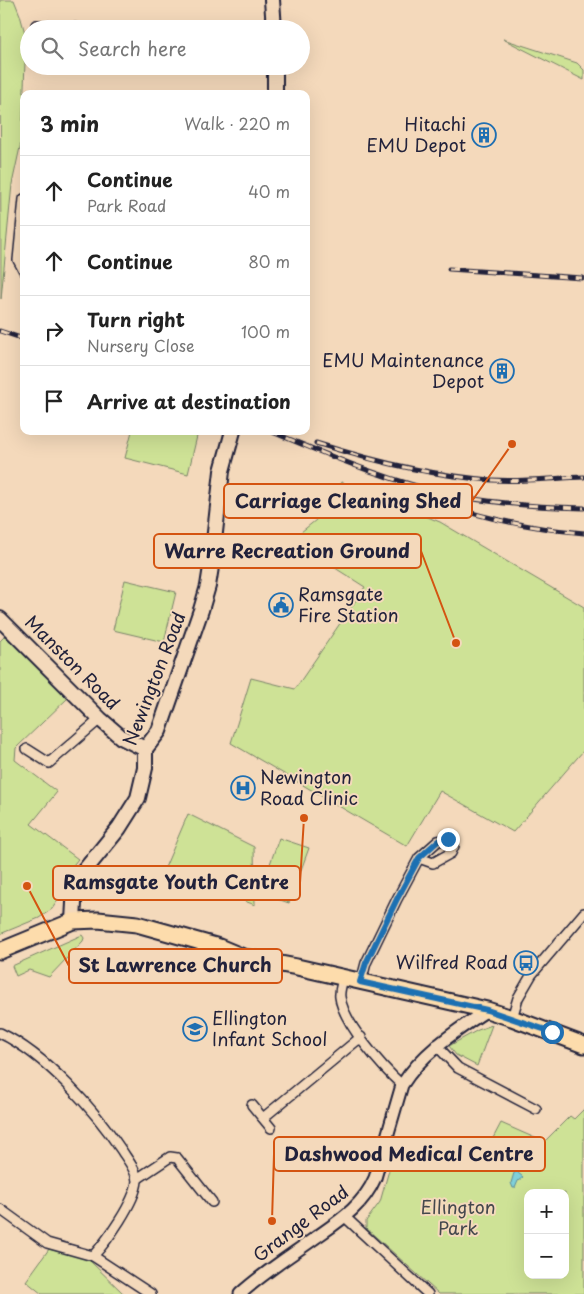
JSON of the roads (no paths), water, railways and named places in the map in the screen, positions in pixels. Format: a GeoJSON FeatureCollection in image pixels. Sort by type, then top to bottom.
{"type":"FeatureCollection","features":[{"type":"Feature","properties":{"kind":"main road"},"geometry":{"type":"LineString","coordinates":[[272,0],[273,20]]}},
{"type":"Feature","properties":{"kind":"main road"},"geometry":{"type":"LineString","coordinates":[[275,75],[275,90]]}},
{"type":"Feature","properties":{"kind":"main road","name":"Newington Road"},"geometry":{"type":"LineString","coordinates":[[73,921],[75,885],[80,876],[119,828],[138,798],[145,768],[145,749],[160,731],[208,586],[222,471],[231,435]]}},
{"type":"Feature","properties":{"kind":"main road","name":"Manston Road"},"geometry":{"type":"LineString","coordinates":[[0,618],[100,719],[122,737],[145,749]]}},
{"type":"Feature","properties":{"kind":"main road"},"geometry":{"type":"LineString","coordinates":[[0,951],[73,921],[98,920],[137,924],[219,947],[243,957],[297,967],[487,1010],[584,1045]]}},
{"type":"Feature","properties":{"kind":"street"},"geometry":{"type":"LineString","coordinates":[[20,239],[18,260],[20,264]]}},
{"type":"Feature","properties":{"kind":"street"},"geometry":{"type":"LineString","coordinates":[[27,749],[49,763],[100,719]]}},
{"type":"Feature","properties":{"kind":"street"},"geometry":{"type":"LineString","coordinates":[[360,982],[370,955],[419,858]]}},
{"type":"Feature","properties":{"kind":"street"},"geometry":{"type":"LineString","coordinates":[[512,1018],[518,998],[532,974],[584,913]]}},
{"type":"Feature","properties":{"kind":"street"},"geometry":{"type":"LineString","coordinates":[[343,978],[340,995],[345,1014],[390,1074],[402,1086]]}},
{"type":"Feature","properties":{"kind":"street","name":"Grange Road"},"geometry":{"type":"LineString","coordinates":[[240,1294],[265,1273],[345,1217],[370,1191],[402,1086],[408,1075],[436,1045],[487,1010]]}},
{"type":"Feature","properties":{"kind":"street"},"geometry":{"type":"LineString","coordinates":[[0,1033],[20,1045],[46,1066],[87,1104],[130,1164],[137,1179],[135,1190],[129,1203],[102,1246],[93,1256]]}},
{"type":"Feature","properties":{"kind":"street"},"geometry":{"type":"LineString","coordinates":[[263,1118],[361,1037]]}},
{"type":"Feature","properties":{"kind":"street"},"geometry":{"type":"LineString","coordinates":[[436,1045],[458,1068],[536,1109]]}},
{"type":"Feature","properties":{"kind":"street"},"geometry":{"type":"LineString","coordinates":[[252,1105],[271,1128]]}},
{"type":"Feature","properties":{"kind":"street"},"geometry":{"type":"LineString","coordinates":[[137,1179],[170,1157],[177,1158],[212,1202]]}},
{"type":"Feature","properties":{"kind":"street"},"geometry":{"type":"LineString","coordinates":[[0,1209],[46,1243],[93,1256],[151,1294]]}},
{"type":"Feature","properties":{"kind":"street"},"geometry":{"type":"LineString","coordinates":[[345,1217],[428,1294]]}},
{"type":"Feature","properties":{"kind":"water"},"geometry":{"type":"Polygon","coordinates":[[[517,1172],[523,1177],[513,1188],[511,1183],[514,1173],[517,1172]]]}},
{"type":"Feature","properties":{"kind":"railway"},"geometry":{"type":"LineString","coordinates":[[449,269],[582,278]]}},
{"type":"Feature","properties":{"kind":"railway"},"geometry":{"type":"LineString","coordinates":[[0,331],[20,338]]}},
{"type":"Feature","properties":{"kind":"railway"},"geometry":{"type":"LineString","coordinates":[[280,435],[364,469],[412,485],[462,497],[538,506],[584,508]]}},
{"type":"Feature","properties":{"kind":"railway"},"geometry":{"type":"LineString","coordinates":[[316,443],[403,467],[470,478],[515,481],[584,477]]}},
{"type":"Feature","properties":{"kind":"railway"},"geometry":{"type":"LineString","coordinates":[[409,492],[451,507],[495,519],[539,528],[584,533]]}},
{"type":"Feature","properties":{"kind":"place","name":"Hitachi EMU Depot"},"geometry":{"type":"Point","coordinates":[484,135]}},
{"type":"Feature","properties":{"kind":"place","name":"EMU Maintenance Depot"},"geometry":{"type":"Point","coordinates":[502,371]}},
{"type":"Feature","properties":{"kind":"place","name":"Carriage Cleaning Shed"},"geometry":{"type":"Point","coordinates":[512,444]}},
{"type":"Feature","properties":{"kind":"place","name":"Ramsgate Fire Station"},"geometry":{"type":"Point","coordinates":[281,605]}},
{"type":"Feature","properties":{"kind":"place","name":"Warre Recreation Ground"},"geometry":{"type":"Point","coordinates":[456,643]}},
{"type":"Feature","properties":{"kind":"place","name":"Newington Road Clinic"},"geometry":{"type":"Point","coordinates":[243,788]}},
{"type":"Feature","properties":{"kind":"place","name":"Ramsgate Youth Centre"},"geometry":{"type":"Point","coordinates":[304,818]}},
{"type":"Feature","properties":{"kind":"place","name":"St Lawrence Church"},"geometry":{"type":"Point","coordinates":[27,886]}},
{"type":"Feature","properties":{"kind":"place","name":"Wilfred Road"},"geometry":{"type":"Point","coordinates":[526,963]}},
{"type":"Feature","properties":{"kind":"place","name":"Ellington Infant School"},"geometry":{"type":"Point","coordinates":[195,1029]}},
{"type":"Feature","properties":{"kind":"place","name":"Dashwood Medical Centre"},"geometry":{"type":"Point","coordinates":[272,1221]}},
{"type":"Feature","properties":{"kind":"park label","name":"Ellington Park"},"geometry":{"type":"Point","coordinates":[458,1218]}}]}
